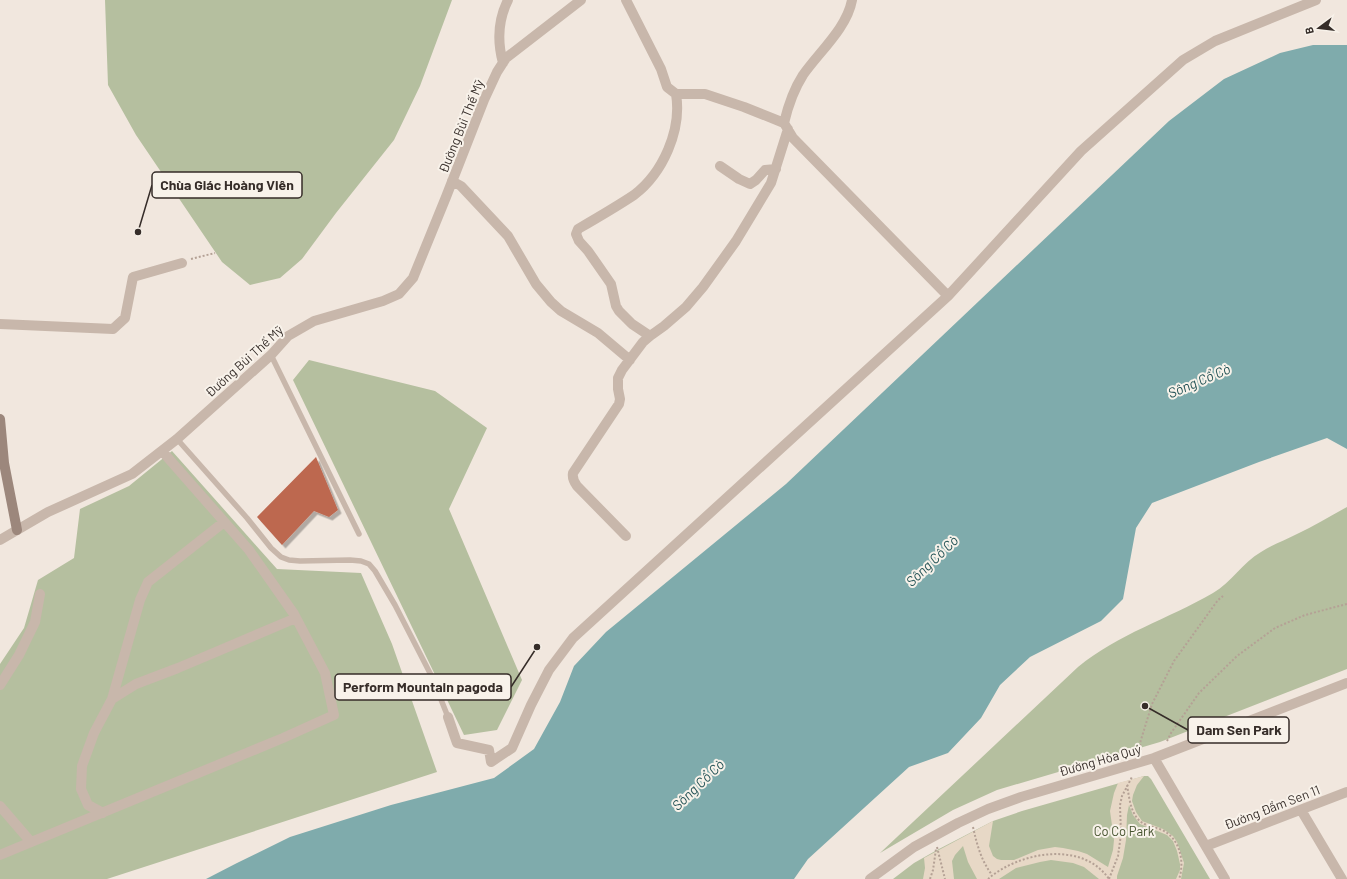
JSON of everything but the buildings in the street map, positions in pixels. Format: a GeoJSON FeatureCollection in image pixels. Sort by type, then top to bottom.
{"type":"FeatureCollection","features":[{"type":"Feature","properties":{"kind":"street"},"geometry":{"type":"LineString","coordinates":[[503,63],[499,50],[499,35],[503,9],[508,0]]}},
{"type":"Feature","properties":{"kind":"street","name":"Đường Bùi Thế Mỹ"},"geometry":{"type":"LineString","coordinates":[[0,540],[48,512],[132,474],[162,451],[271,355],[288,336],[314,321],[383,301],[399,294],[413,278],[484,100],[497,72],[506,58],[581,0]]}},
{"type":"Feature","properties":{"kind":"street"},"geometry":{"type":"LineString","coordinates":[[626,0],[660,70],[666,87],[676,94],[705,94],[744,107],[786,126],[793,138],[948,296]]}},
{"type":"Feature","properties":{"kind":"street"},"geometry":{"type":"LineString","coordinates":[[626,536],[574,482],[572,476],[573,473],[619,404],[618,378],[630,360],[643,342],[686,307],[703,287],[736,241],[771,183],[776,169],[786,126],[790,101],[803,75],[843,22],[850,9],[852,0]]}},
{"type":"Feature","properties":{"kind":"street"},"geometry":{"type":"LineString","coordinates":[[448,717],[457,743],[489,750],[491,762],[512,748],[531,705],[549,670],[573,638],[948,296],[1081,151],[1183,60],[1215,41],[1316,0]]}},
{"type":"Feature","properties":{"kind":"street"},"geometry":{"type":"LineString","coordinates":[[650,336],[632,324],[619,311],[616,306],[610,284],[576,234],[578,229],[634,194],[656,174],[673,136],[676,117],[676,94]]}},
{"type":"Feature","properties":{"kind":"street"},"geometry":{"type":"LineString","coordinates":[[720,166],[739,179],[750,184],[765,170],[776,169]]}},
{"type":"Feature","properties":{"kind":"street"},"geometry":{"type":"LineString","coordinates":[[452,182],[461,186],[508,236],[536,284],[551,302],[561,311],[598,333],[630,360]]}},
{"type":"Feature","properties":{"kind":"street"},"geometry":{"type":"LineString","coordinates":[[0,324],[113,329],[125,318],[133,276],[182,263]]}},
{"type":"Feature","properties":{"kind":"street"},"geometry":{"type":"LineString","coordinates":[[0,419],[4,463],[17,530]]}},
{"type":"Feature","properties":{"kind":"street"},"geometry":{"type":"LineString","coordinates":[[0,855],[283,738],[334,715],[326,673],[296,618],[249,550],[162,451]]}},
{"type":"Feature","properties":{"kind":"street"},"geometry":{"type":"LineString","coordinates":[[103,813],[88,805],[81,789],[82,766],[94,733],[112,699],[140,600],[148,582],[224,522]]}},
{"type":"Feature","properties":{"kind":"street"},"geometry":{"type":"LineString","coordinates":[[0,685],[19,655],[35,622],[40,594]]}},
{"type":"Feature","properties":{"kind":"street"},"geometry":{"type":"LineString","coordinates":[[112,699],[136,684],[178,668],[296,618]]}},
{"type":"Feature","properties":{"kind":"street","name":"Đường Hòa Quý"},"geometry":{"type":"LineString","coordinates":[[870,879],[914,847],[951,826],[988,809],[1021,797],[1154,758],[1347,683]]}},
{"type":"Feature","properties":{"kind":"street"},"geometry":{"type":"LineString","coordinates":[[1154,758],[1225,879]]}},
{"type":"Feature","properties":{"kind":"street","name":"Đường Đầm Sen 11"},"geometry":{"type":"LineString","coordinates":[[1206,846],[1347,792]]}},
{"type":"Feature","properties":{"kind":"street"},"geometry":{"type":"LineString","coordinates":[[0,806],[31,842]]}},
{"type":"Feature","properties":{"kind":"street"},"geometry":{"type":"LineString","coordinates":[[1301,810],[1342,879]]}},
{"type":"Feature","properties":{"kind":"lane"},"geometry":{"type":"LineString","coordinates":[[271,355],[359,534]]}},
{"type":"Feature","properties":{"kind":"lane"},"geometry":{"type":"LineString","coordinates":[[176,439],[247,518],[271,548],[281,557],[289,560],[300,561],[350,560],[361,561],[369,564],[375,571],[395,605],[432,678],[448,717]]}},
{"type":"Feature","properties":{"kind":"path"},"geometry":{"type":"LineString","coordinates":[[197,257],[215,253]]}},
{"type":"Feature","properties":{"kind":"path"},"geometry":{"type":"LineString","coordinates":[[1141,751],[1140,743],[1152,704],[1174,661],[1218,600],[1223,596]]}},
{"type":"Feature","properties":{"kind":"path"},"geometry":{"type":"LineString","coordinates":[[1167,743],[1171,733],[1199,693],[1237,656],[1275,628],[1304,615],[1347,604]]}},
{"type":"Feature","properties":{"kind":"path"},"geometry":{"type":"LineString","coordinates":[[988,879],[1004,867],[1032,857],[1061,854],[1088,861],[1098,867],[1109,879],[1118,856],[1121,834],[1120,805],[1132,775]]}},
{"type":"Feature","properties":{"kind":"path"},"geometry":{"type":"LineString","coordinates":[[1127,785],[1132,807],[1137,818],[1145,825],[1166,832],[1177,845],[1182,866],[1179,879]]}},
{"type":"Feature","properties":{"kind":"path"},"geometry":{"type":"LineString","coordinates":[[973,826],[980,855],[992,875]]}},
{"type":"Feature","properties":{"kind":"path"},"geometry":{"type":"LineString","coordinates":[[930,879],[934,870],[937,846],[945,879]]}},
{"type":"Feature","properties":{"kind":"green space"},"geometry":{"type":"Polygon","coordinates":[[[105,0],[452,0],[420,86],[394,140],[336,213],[302,259],[280,278],[250,285],[222,262],[136,135],[108,85],[105,0]]]}},
{"type":"Feature","properties":{"kind":"green space"},"geometry":{"type":"Polygon","coordinates":[[[309,360],[435,391],[487,428],[449,509],[522,680],[497,730],[464,735],[293,380],[309,360]]]}},
{"type":"Feature","properties":{"kind":"green space"},"geometry":{"type":"Polygon","coordinates":[[[172,451],[277,569],[361,573],[392,644],[437,772],[107,879],[0,879],[0,664],[24,628],[38,580],[74,558],[80,509],[129,486],[172,451]]]}},
{"type":"Feature","properties":{"kind":"green space"},"geometry":{"type":"Polygon","coordinates":[[[1347,507],[1347,669],[1160,742],[997,790],[953,810],[880,853],[1078,667],[1093,655],[1126,636],[1213,593],[1226,584],[1248,561],[1261,552],[1310,528],[1347,507]]]}},
{"type":"Feature","properties":{"kind":"green space","name":"Co Co Park"},"geometry":{"type":"Polygon","coordinates":[[[1148,776],[1151,779],[1210,879],[893,879],[914,863],[993,821],[1022,811],[1148,776]]]}},
{"type":"Feature","properties":{"kind":"shaded area"},"geometry":{"type":"Polygon","coordinates":[[[1144,776],[1137,785],[1132,801],[1136,812],[1142,821],[1163,829],[1173,836],[1177,842],[1184,863],[1181,879],[1176,879],[1180,870],[1180,864],[1173,841],[1167,835],[1140,824],[1133,815],[1129,805],[1126,840],[1117,879],[1099,879],[1084,867],[1073,863],[1051,860],[1016,868],[999,879],[977,879],[968,862],[963,846],[952,861],[954,879],[923,879],[925,868],[924,858],[993,821],[989,846],[993,856],[997,859],[1014,860],[1038,850],[1055,847],[1087,854],[1108,867],[1114,840],[1110,811],[1114,793],[1118,783],[1144,776]]]}},
{"type":"Feature","properties":{"kind":"water","name":"Sông Cổ Cò"},"geometry":{"type":"Polygon","coordinates":[[[1313,45],[1347,45],[1347,449],[1327,438],[1152,503],[1136,528],[1123,599],[1101,621],[1030,657],[1000,685],[981,718],[948,753],[909,767],[808,859],[794,879],[206,879],[290,837],[391,805],[494,778],[534,749],[560,702],[574,666],[606,632],[786,484],[1169,121],[1224,79],[1280,53],[1313,45]]]}},
{"type":"Feature","properties":{"kind":"place","name":"Chùa Giác Hoàng Viên"},"geometry":{"type":"Point","coordinates":[138,232]}},
{"type":"Feature","properties":{"kind":"place","name":"Perform Mountain pagoda"},"geometry":{"type":"Point","coordinates":[537,647]}},
{"type":"Feature","properties":{"kind":"place","name":"Dam Sen Park"},"geometry":{"type":"Point","coordinates":[1145,706]}}]}
